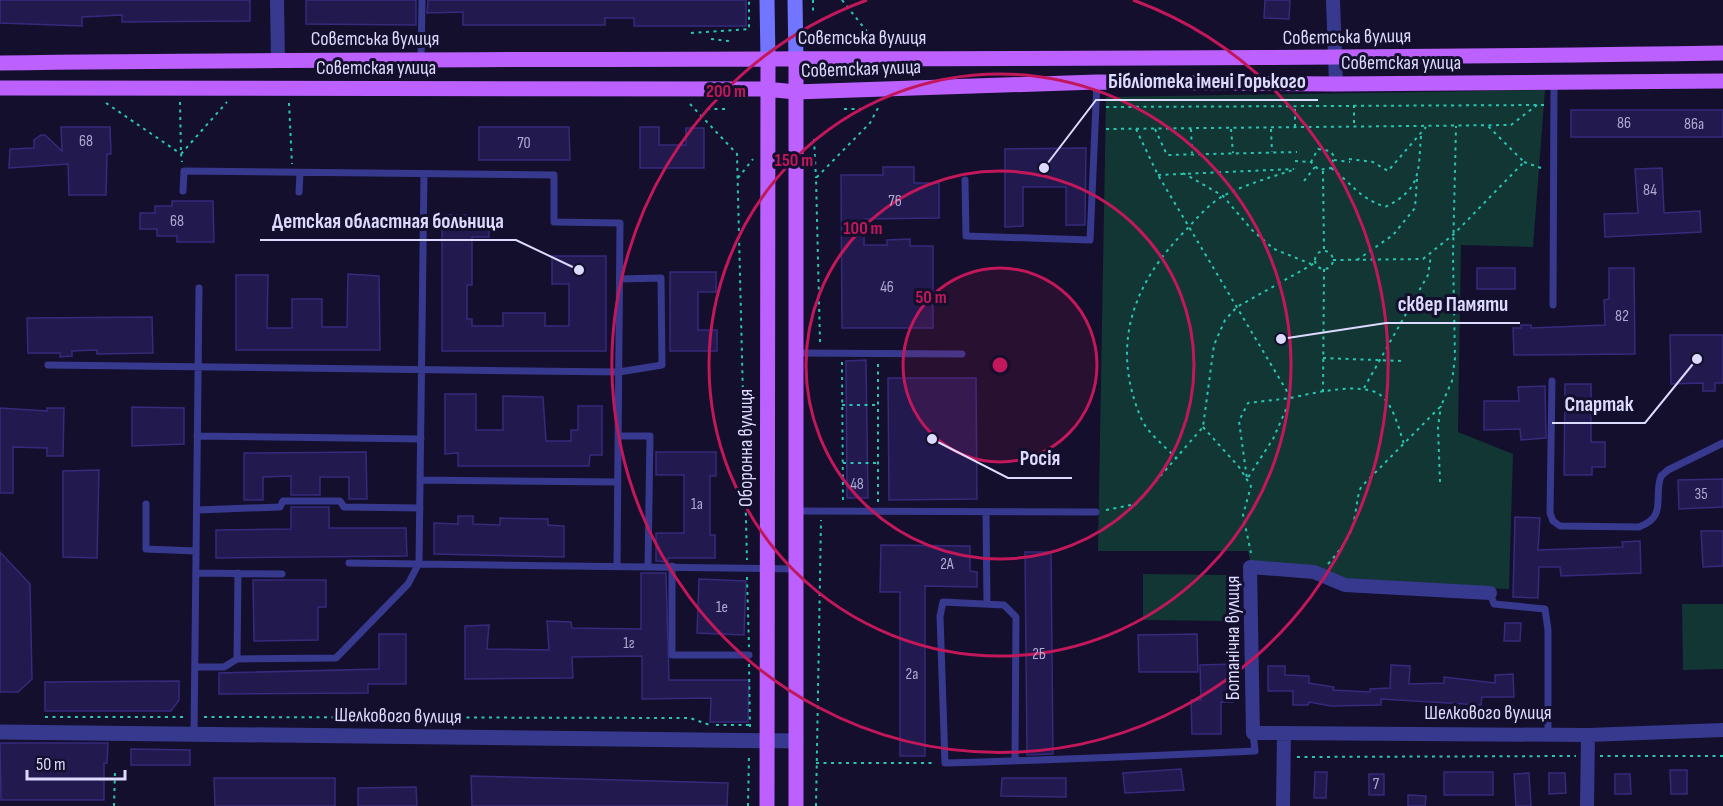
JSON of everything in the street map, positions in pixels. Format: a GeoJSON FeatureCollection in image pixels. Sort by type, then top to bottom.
{"type":"FeatureCollection","features":[{"type":"Feature","properties":{"kind":"main road"},"geometry":{"type":"LineString","coordinates":[[767,0],[768,59]]}},
{"type":"Feature","properties":{"kind":"main road"},"geometry":{"type":"LineString","coordinates":[[795,0],[796,806]]}},
{"type":"Feature","properties":{"kind":"main road","name":"Совєтська вулиця"},"geometry":{"type":"LineString","coordinates":[[0,63],[278,60],[1335,59],[1723,53]]}},
{"type":"Feature","properties":{"kind":"main road","name":"Оборонна вулиця"},"geometry":{"type":"LineString","coordinates":[[767,806],[766,89],[768,59]]}},
{"type":"Feature","properties":{"kind":"main road","name":"Советская улица"},"geometry":{"type":"LineString","coordinates":[[0,88],[766,89],[795,92],[1097,82],[1336,84],[1723,81]]}},
{"type":"Feature","properties":{"kind":"street"},"geometry":{"type":"LineString","coordinates":[[277,0],[278,60]]}},
{"type":"Feature","properties":{"kind":"street"},"geometry":{"type":"LineString","coordinates":[[1333,0],[1336,84]]}},
{"type":"Feature","properties":{"kind":"street","name":"Ботанічна вулиця"},"geometry":{"type":"LineString","coordinates":[[1253,733],[1250,567],[1314,572],[1345,585],[1490,593]]}},
{"type":"Feature","properties":{"kind":"street","name":"Шелкового вулиця"},"geometry":{"type":"LineString","coordinates":[[1253,733],[1587,735],[1723,730]]}},
{"type":"Feature","properties":{"kind":"street","name":"Шелкового вулиця"},"geometry":{"type":"LineString","coordinates":[[0,732],[796,741]]}},
{"type":"Feature","properties":{"kind":"street"},"geometry":{"type":"LineString","coordinates":[[1283,806],[1284,733]]}},
{"type":"Feature","properties":{"kind":"street"},"geometry":{"type":"LineString","coordinates":[[1587,735],[1587,806]]}},
{"type":"Feature","properties":{"kind":"lane"},"geometry":{"type":"LineString","coordinates":[[421,60],[422,0]]}},
{"type":"Feature","properties":{"kind":"lane"},"geometry":{"type":"LineString","coordinates":[[965,180],[966,236],[1090,240],[1097,129],[1097,82]]}},
{"type":"Feature","properties":{"kind":"lane"},"geometry":{"type":"LineString","coordinates":[[1553,305],[1554,82]]}},
{"type":"Feature","properties":{"kind":"lane"},"geometry":{"type":"LineString","coordinates":[[183,191],[184,171],[554,175],[554,222],[620,223],[617,566]]}},
{"type":"Feature","properties":{"kind":"lane"},"geometry":{"type":"LineString","coordinates":[[296,172],[299,192]]}},
{"type":"Feature","properties":{"kind":"lane"},"geometry":{"type":"LineString","coordinates":[[195,668],[224,667],[237,659],[336,658],[408,584],[420,563],[424,174]]}},
{"type":"Feature","properties":{"kind":"lane"},"geometry":{"type":"LineString","coordinates":[[48,365],[619,372],[662,365],[661,278],[620,279]]}},
{"type":"Feature","properties":{"kind":"lane"},"geometry":{"type":"LineString","coordinates":[[194,735],[199,288]]}},
{"type":"Feature","properties":{"kind":"lane"},"geometry":{"type":"LineString","coordinates":[[796,353],[962,354]]}},
{"type":"Feature","properties":{"kind":"lane"},"geometry":{"type":"LineString","coordinates":[[1552,381],[1550,513],[1553,521],[1560,526],[1639,527],[1649,523],[1656,515],[1661,476],[1668,470],[1723,443]]}},
{"type":"Feature","properties":{"kind":"lane"},"geometry":{"type":"LineString","coordinates":[[197,436],[421,439]]}},
{"type":"Feature","properties":{"kind":"lane"},"geometry":{"type":"LineString","coordinates":[[618,436],[650,436],[648,566]]}},
{"type":"Feature","properties":{"kind":"lane"},"geometry":{"type":"LineString","coordinates":[[420,480],[618,482]]}},
{"type":"Feature","properties":{"kind":"lane"},"geometry":{"type":"LineString","coordinates":[[196,510],[280,507],[283,501],[340,501],[344,507],[420,508]]}},
{"type":"Feature","properties":{"kind":"lane"},"geometry":{"type":"LineString","coordinates":[[146,504],[146,549],[196,550]]}},
{"type":"Feature","properties":{"kind":"lane"},"geometry":{"type":"LineString","coordinates":[[796,511],[1096,512]]}},
{"type":"Feature","properties":{"kind":"lane"},"geometry":{"type":"LineString","coordinates":[[986,512],[987,604]]}},
{"type":"Feature","properties":{"kind":"lane"},"geometry":{"type":"LineString","coordinates":[[349,563],[747,567],[797,570]]}},
{"type":"Feature","properties":{"kind":"lane"},"geometry":{"type":"LineString","coordinates":[[672,566],[672,655],[749,656]]}},
{"type":"Feature","properties":{"kind":"lane"},"geometry":{"type":"LineString","coordinates":[[196,573],[282,574]]}},
{"type":"Feature","properties":{"kind":"lane"},"geometry":{"type":"LineString","coordinates":[[237,659],[238,573]]}},
{"type":"Feature","properties":{"kind":"lane"},"geometry":{"type":"LineString","coordinates":[[1490,593],[1494,604],[1545,609],[1548,630],[1548,735]]}},
{"type":"Feature","properties":{"kind":"lane"},"geometry":{"type":"LineString","coordinates":[[1015,761],[1016,617],[1004,605],[943,602],[940,616],[945,763],[1015,761],[1254,751],[1253,733]]}},
{"type":"Feature","properties":{"kind":"path"},"geometry":{"type":"LineString","coordinates":[[691,33],[749,29],[749,0]]}},
{"type":"Feature","properties":{"kind":"path"},"geometry":{"type":"LineString","coordinates":[[813,0],[813,13]]}},
{"type":"Feature","properties":{"kind":"path"},"geometry":{"type":"LineString","coordinates":[[842,0],[876,43]]}},
{"type":"Feature","properties":{"kind":"path"},"geometry":{"type":"LineString","coordinates":[[711,39],[729,41]]}},
{"type":"Feature","properties":{"kind":"path"},"geometry":{"type":"LineString","coordinates":[[844,44],[863,43]]}},
{"type":"Feature","properties":{"kind":"path"},"geometry":{"type":"LineString","coordinates":[[180,102],[181,154],[184,171]]}},
{"type":"Feature","properties":{"kind":"path"},"geometry":{"type":"LineString","coordinates":[[181,154],[227,102]]}},
{"type":"Feature","properties":{"kind":"path"},"geometry":{"type":"LineString","coordinates":[[106,103],[181,154]]}},
{"type":"Feature","properties":{"kind":"path"},"geometry":{"type":"LineString","coordinates":[[289,103],[296,172]]}},
{"type":"Feature","properties":{"kind":"path"},"geometry":{"type":"LineString","coordinates":[[690,104],[736,154],[749,656],[748,806]]}},
{"type":"Feature","properties":{"kind":"path"},"geometry":{"type":"LineString","coordinates":[[1097,129],[1511,125],[1538,104]]}},
{"type":"Feature","properties":{"kind":"path"},"geometry":{"type":"LineString","coordinates":[[1354,105],[1354,127]]}},
{"type":"Feature","properties":{"kind":"path"},"geometry":{"type":"LineString","coordinates":[[1097,107],[1554,105]]}},
{"type":"Feature","properties":{"kind":"path"},"geometry":{"type":"LineString","coordinates":[[1295,106],[1295,128]]}},
{"type":"Feature","properties":{"kind":"path"},"geometry":{"type":"LineString","coordinates":[[816,178],[870,123],[878,108]]}},
{"type":"Feature","properties":{"kind":"path"},"geometry":{"type":"LineString","coordinates":[[707,109],[726,109]]}},
{"type":"Feature","properties":{"kind":"path"},"geometry":{"type":"LineString","coordinates":[[844,109],[865,109]]}},
{"type":"Feature","properties":{"kind":"path"},"geometry":{"type":"LineString","coordinates":[[1334,160],[1373,162],[1388,171],[1427,126]]}},
{"type":"Feature","properties":{"kind":"path"},"geometry":{"type":"LineString","coordinates":[[1440,482],[1438,427],[1441,406],[1452,381],[1455,358],[1456,126]]}},
{"type":"Feature","properties":{"kind":"path"},"geometry":{"type":"LineString","coordinates":[[1488,126],[1524,162],[1553,172]]}},
{"type":"Feature","properties":{"kind":"path"},"geometry":{"type":"LineString","coordinates":[[1136,129],[1158,175],[1291,398]]}},
{"type":"Feature","properties":{"kind":"path"},"geometry":{"type":"LineString","coordinates":[[1155,129],[1167,155],[1297,152]]}},
{"type":"Feature","properties":{"kind":"path"},"geometry":{"type":"LineString","coordinates":[[1191,129],[1192,154]]}},
{"type":"Feature","properties":{"kind":"path"},"geometry":{"type":"LineString","coordinates":[[1231,129],[1233,153]]}},
{"type":"Feature","properties":{"kind":"path"},"geometry":{"type":"LineString","coordinates":[[1271,129],[1272,152]]}},
{"type":"Feature","properties":{"kind":"path"},"geometry":{"type":"LineString","coordinates":[[1357,260],[1393,234],[1415,208],[1420,136]]}},
{"type":"Feature","properties":{"kind":"path"},"geometry":{"type":"LineString","coordinates":[[814,139],[820,353]]}},
{"type":"Feature","properties":{"kind":"path"},"geometry":{"type":"LineString","coordinates":[[1295,161],[1311,162],[1323,171],[1331,168],[1334,160],[1330,151],[1324,148],[1313,154],[1311,162]]}},
{"type":"Feature","properties":{"kind":"path"},"geometry":{"type":"LineString","coordinates":[[737,179],[755,157]]}},
{"type":"Feature","properties":{"kind":"path"},"geometry":{"type":"LineString","coordinates":[[1333,260],[1423,260],[1454,234],[1524,162]]}},
{"type":"Feature","properties":{"kind":"path"},"geometry":{"type":"LineString","coordinates":[[1304,181],[1315,167]]}},
{"type":"Feature","properties":{"kind":"path"},"geometry":{"type":"LineString","coordinates":[[1331,168],[1344,178],[1357,194],[1385,207],[1403,198],[1417,179]]}},
{"type":"Feature","properties":{"kind":"path"},"geometry":{"type":"LineString","coordinates":[[1158,175],[1296,169],[1223,196],[1166,250],[1146,278],[1131,315],[1127,339],[1131,382],[1142,420],[1177,459]]}},
{"type":"Feature","properties":{"kind":"path"},"geometry":{"type":"LineString","coordinates":[[1323,171],[1324,251]]}},
{"type":"Feature","properties":{"kind":"path"},"geometry":{"type":"LineString","coordinates":[[1183,173],[1223,196],[1252,230],[1274,249],[1324,269]]}},
{"type":"Feature","properties":{"kind":"path"},"geometry":{"type":"LineString","coordinates":[[1324,251],[1331,255],[1333,260],[1331,266],[1324,269]]}},
{"type":"Feature","properties":{"kind":"path"},"geometry":{"type":"LineString","coordinates":[[1096,512],[1136,504],[1203,428],[1214,345],[1225,320],[1237,307],[1313,263],[1316,255],[1324,251]]}},
{"type":"Feature","properties":{"kind":"path"},"geometry":{"type":"LineString","coordinates":[[1364,388],[1428,275],[1431,254]]}},
{"type":"Feature","properties":{"kind":"path"},"geometry":{"type":"LineString","coordinates":[[1323,392],[1324,269]]}},
{"type":"Feature","properties":{"kind":"path"},"geometry":{"type":"LineString","coordinates":[[842,353],[843,511]]}},
{"type":"Feature","properties":{"kind":"path"},"geometry":{"type":"LineString","coordinates":[[878,357],[878,511]]}},
{"type":"Feature","properties":{"kind":"path"},"geometry":{"type":"LineString","coordinates":[[1323,358],[1402,361]]}},
{"type":"Feature","properties":{"kind":"path"},"geometry":{"type":"LineString","coordinates":[[1247,479],[1239,422],[1248,403],[1364,388],[1381,395],[1393,414],[1404,445]]}},
{"type":"Feature","properties":{"kind":"path"},"geometry":{"type":"LineString","coordinates":[[1247,479],[1273,438],[1291,398]]}},
{"type":"Feature","properties":{"kind":"path"},"geometry":{"type":"LineString","coordinates":[[842,405],[878,405]]}},
{"type":"Feature","properties":{"kind":"path"},"geometry":{"type":"LineString","coordinates":[[1325,567],[1344,545],[1352,531],[1356,499],[1361,487],[1441,406]]}},
{"type":"Feature","properties":{"kind":"path"},"geometry":{"type":"LineString","coordinates":[[1203,428],[1251,486],[1243,514],[1252,560]]}},
{"type":"Feature","properties":{"kind":"path"},"geometry":{"type":"LineString","coordinates":[[843,463],[878,463]]}},
{"type":"Feature","properties":{"kind":"path"},"geometry":{"type":"LineString","coordinates":[[816,806],[821,511]]}},
{"type":"Feature","properties":{"kind":"path"},"geometry":{"type":"LineString","coordinates":[[36,717],[690,718],[710,725],[750,725]]}},
{"type":"Feature","properties":{"kind":"path"},"geometry":{"type":"LineString","coordinates":[[1284,756],[1428,758],[1723,756]]}},
{"type":"Feature","properties":{"kind":"path"},"geometry":{"type":"LineString","coordinates":[[816,763],[945,763]]}},
{"type":"Feature","properties":{"kind":"path"},"geometry":{"type":"LineString","coordinates":[[114,806],[115,772]]}},
{"type":"Feature","properties":{"kind":"green space"},"geometry":{"type":"Polygon","coordinates":[[[1545,90],[1533,247],[1461,245],[1458,432],[1513,454],[1509,589],[1383,586],[1251,564],[1248,551],[1098,551],[1106,97],[1545,90]]]}},
{"type":"Feature","properties":{"kind":"green space"},"geometry":{"type":"Polygon","coordinates":[[[1143,574],[1226,575],[1226,621],[1143,620],[1143,574]]]}},
{"type":"Feature","properties":{"kind":"green space"},"geometry":{"type":"Polygon","coordinates":[[[1682,604],[1723,604],[1723,669],[1683,670],[1682,604]]]}},
{"type":"Feature","properties":{"kind":"building"},"geometry":{"type":"Polygon","coordinates":[[[0,0],[250,0],[250,21],[122,22],[122,15],[82,17],[82,26],[0,23],[0,0]]]}},
{"type":"Feature","properties":{"kind":"building"},"geometry":{"type":"Polygon","coordinates":[[[306,0],[416,0],[416,25],[306,24],[306,0]]]}},
{"type":"Feature","properties":{"kind":"building"},"geometry":{"type":"Polygon","coordinates":[[[428,0],[746,0],[746,26],[634,26],[634,18],[605,18],[605,25],[463,25],[463,12],[427,13],[428,0]]]}},
{"type":"Feature","properties":{"kind":"building"},"geometry":{"type":"Polygon","coordinates":[[[1265,0],[1290,0],[1289,19],[1264,18],[1265,0]]]}},
{"type":"Feature","properties":{"kind":"building"},"geometry":{"type":"Polygon","coordinates":[[[1571,110],[1723,110],[1723,137],[1571,137],[1571,110]]]}},
{"type":"Feature","properties":{"kind":"building"},"geometry":{"type":"Polygon","coordinates":[[[61,127],[110,127],[111,154],[107,154],[106,195],[69,195],[68,164],[9,168],[10,149],[34,148],[34,140],[41,135],[45,135],[62,151],[61,127]]]}},
{"type":"Feature","properties":{"kind":"building"},"geometry":{"type":"Polygon","coordinates":[[[479,127],[569,127],[570,160],[479,160],[479,127]]]}},
{"type":"Feature","properties":{"kind":"building"},"geometry":{"type":"Polygon","coordinates":[[[640,127],[659,127],[659,145],[686,145],[686,128],[704,128],[704,168],[640,168],[640,127]]]}},
{"type":"Feature","properties":{"kind":"building"},"geometry":{"type":"Polygon","coordinates":[[[1086,148],[1085,225],[1066,225],[1066,187],[1023,187],[1023,226],[1005,227],[1005,149],[1086,148]]]}},
{"type":"Feature","properties":{"kind":"building"},"geometry":{"type":"Polygon","coordinates":[[[883,167],[914,167],[914,183],[939,183],[939,218],[864,219],[864,245],[887,245],[887,240],[910,239],[910,246],[933,246],[933,328],[842,328],[841,175],[883,175],[883,167]]]}},
{"type":"Feature","properties":{"kind":"building"},"geometry":{"type":"Polygon","coordinates":[[[1662,168],[1664,213],[1700,211],[1701,232],[1605,237],[1604,214],[1638,213],[1635,169],[1662,168]]]}},
{"type":"Feature","properties":{"kind":"building"},"geometry":{"type":"Polygon","coordinates":[[[172,201],[213,201],[214,242],[177,242],[177,236],[157,236],[157,229],[140,229],[140,213],[155,213],[155,206],[172,206],[172,201]]]}},
{"type":"Feature","properties":{"kind":"building"},"geometry":{"type":"Polygon","coordinates":[[[442,215],[489,215],[489,237],[472,237],[472,285],[467,285],[467,319],[472,319],[472,326],[503,326],[503,313],[545,313],[545,326],[569,326],[569,284],[552,284],[552,256],[606,256],[606,351],[442,351],[442,215]]]}},
{"type":"Feature","properties":{"kind":"building"},"geometry":{"type":"Polygon","coordinates":[[[1477,268],[1515,268],[1515,289],[1477,289],[1477,268]]]}},
{"type":"Feature","properties":{"kind":"building"},"geometry":{"type":"Polygon","coordinates":[[[1609,268],[1634,268],[1635,354],[1514,355],[1513,328],[1521,328],[1521,325],[1531,325],[1531,328],[1605,325],[1604,300],[1609,299],[1609,268]]]}},
{"type":"Feature","properties":{"kind":"building"},"geometry":{"type":"Polygon","coordinates":[[[670,272],[716,272],[716,292],[698,292],[698,330],[717,330],[717,351],[670,351],[670,272]]]}},
{"type":"Feature","properties":{"kind":"building"},"geometry":{"type":"Polygon","coordinates":[[[348,274],[379,276],[380,350],[236,350],[236,275],[268,275],[267,328],[292,328],[292,299],[322,299],[322,327],[347,327],[348,274]]]}},
{"type":"Feature","properties":{"kind":"building"},"geometry":{"type":"Polygon","coordinates":[[[152,317],[153,353],[97,354],[97,350],[72,351],[72,356],[60,357],[60,353],[28,353],[27,318],[152,317]]]}},
{"type":"Feature","properties":{"kind":"building"},"geometry":{"type":"Polygon","coordinates":[[[1670,335],[1723,335],[1723,383],[1715,383],[1715,391],[1703,391],[1703,383],[1671,384],[1670,335]]]}},
{"type":"Feature","properties":{"kind":"building"},"geometry":{"type":"Polygon","coordinates":[[[866,360],[868,498],[847,498],[846,361],[866,360]]]}},
{"type":"Feature","properties":{"kind":"building"},"geometry":{"type":"Polygon","coordinates":[[[888,378],[976,378],[977,499],[889,500],[888,378]]]}},
{"type":"Feature","properties":{"kind":"building"},"geometry":{"type":"Polygon","coordinates":[[[1565,384],[1591,384],[1591,442],[1605,442],[1605,467],[1592,467],[1592,475],[1564,475],[1565,384]]]}},
{"type":"Feature","properties":{"kind":"building"},"geometry":{"type":"Polygon","coordinates":[[[1545,386],[1546,438],[1521,440],[1520,429],[1484,430],[1484,401],[1519,401],[1518,387],[1545,386]]]}},
{"type":"Feature","properties":{"kind":"building"},"geometry":{"type":"Polygon","coordinates":[[[445,394],[476,394],[476,430],[503,430],[503,396],[543,397],[546,441],[571,441],[571,430],[578,430],[578,406],[602,406],[602,455],[590,455],[589,466],[458,466],[458,453],[445,454],[445,394]]]}},
{"type":"Feature","properties":{"kind":"building"},"geometry":{"type":"Polygon","coordinates":[[[132,407],[184,408],[184,444],[132,446],[132,407]]]}},
{"type":"Feature","properties":{"kind":"building"},"geometry":{"type":"Polygon","coordinates":[[[0,408],[47,411],[47,408],[64,408],[63,456],[47,456],[47,448],[13,447],[13,493],[0,493],[0,408]]]}},
{"type":"Feature","properties":{"kind":"building"},"geometry":{"type":"Polygon","coordinates":[[[366,452],[367,499],[349,499],[349,477],[320,477],[320,495],[291,495],[291,476],[263,477],[263,500],[244,500],[244,453],[366,452]]]}},
{"type":"Feature","properties":{"kind":"building"},"geometry":{"type":"Polygon","coordinates":[[[656,452],[716,452],[716,476],[710,476],[710,535],[715,535],[715,558],[668,558],[668,562],[656,561],[656,533],[684,533],[684,475],[656,475],[656,452]]]}},
{"type":"Feature","properties":{"kind":"building"},"geometry":{"type":"Polygon","coordinates":[[[99,470],[97,558],[63,557],[63,471],[99,470]]]}},
{"type":"Feature","properties":{"kind":"building"},"geometry":{"type":"Polygon","coordinates":[[[1723,479],[1723,507],[1679,509],[1678,480],[1723,479]]]}},
{"type":"Feature","properties":{"kind":"building"},"geometry":{"type":"Polygon","coordinates":[[[291,507],[329,507],[329,528],[406,528],[407,556],[216,558],[216,530],[291,529],[291,507]]]}},
{"type":"Feature","properties":{"kind":"building"},"geometry":{"type":"Polygon","coordinates":[[[458,516],[473,516],[473,524],[500,525],[500,518],[548,519],[548,525],[564,526],[564,557],[434,554],[434,523],[458,524],[458,516]]]}},
{"type":"Feature","properties":{"kind":"building"},"geometry":{"type":"Polygon","coordinates":[[[1515,517],[1540,518],[1538,550],[1623,547],[1622,542],[1640,541],[1641,573],[1561,576],[1560,567],[1539,567],[1538,598],[1513,597],[1515,517]]]}},
{"type":"Feature","properties":{"kind":"building"},"geometry":{"type":"Polygon","coordinates":[[[1701,531],[1723,531],[1723,566],[1703,567],[1701,531]]]}},
{"type":"Feature","properties":{"kind":"building"},"geometry":{"type":"Polygon","coordinates":[[[881,545],[970,546],[970,571],[977,572],[977,587],[925,586],[925,756],[900,756],[900,592],[880,592],[881,545]]]}},
{"type":"Feature","properties":{"kind":"building"},"geometry":{"type":"Polygon","coordinates":[[[0,552],[30,584],[32,679],[18,692],[0,692],[0,552]]]}},
{"type":"Feature","properties":{"kind":"building"},"geometry":{"type":"Polygon","coordinates":[[[1025,552],[1051,552],[1053,754],[1027,755],[1025,552]]]}},
{"type":"Feature","properties":{"kind":"building"},"geometry":{"type":"Polygon","coordinates":[[[641,573],[666,573],[669,680],[749,680],[748,722],[710,722],[711,698],[642,699],[642,656],[572,657],[573,678],[465,679],[465,626],[489,625],[487,649],[549,650],[547,621],[571,622],[572,628],[641,629],[641,573]]]}},
{"type":"Feature","properties":{"kind":"building"},"geometry":{"type":"Polygon","coordinates":[[[699,579],[746,581],[744,635],[697,633],[699,579]]]}},
{"type":"Feature","properties":{"kind":"building"},"geometry":{"type":"Polygon","coordinates":[[[253,580],[326,580],[326,607],[318,607],[318,640],[254,641],[253,580]]]}},
{"type":"Feature","properties":{"kind":"building"},"geometry":{"type":"Polygon","coordinates":[[[1505,623],[1521,623],[1520,641],[1504,641],[1505,623]]]}},
{"type":"Feature","properties":{"kind":"building"},"geometry":{"type":"Polygon","coordinates":[[[379,634],[406,634],[406,684],[368,684],[368,693],[219,694],[219,673],[379,669],[379,634]]]}},
{"type":"Feature","properties":{"kind":"building"},"geometry":{"type":"Polygon","coordinates":[[[1197,634],[1198,672],[1139,672],[1138,635],[1197,634]]]}},
{"type":"Feature","properties":{"kind":"building"},"geometry":{"type":"Polygon","coordinates":[[[1232,664],[1233,702],[1221,702],[1221,734],[1192,734],[1191,700],[1201,700],[1200,665],[1232,664]]]}},
{"type":"Feature","properties":{"kind":"building"},"geometry":{"type":"Polygon","coordinates":[[[1391,665],[1410,666],[1409,684],[1444,683],[1444,677],[1495,683],[1495,675],[1513,674],[1514,697],[1482,697],[1481,705],[1381,699],[1381,705],[1331,706],[1309,702],[1308,705],[1293,705],[1293,691],[1268,691],[1268,666],[1285,666],[1285,675],[1309,676],[1309,683],[1334,687],[1333,690],[1370,692],[1370,689],[1390,688],[1391,665]]]}},
{"type":"Feature","properties":{"kind":"building"},"geometry":{"type":"Polygon","coordinates":[[[179,681],[179,700],[171,711],[45,711],[45,682],[179,681]]]}},
{"type":"Feature","properties":{"kind":"building"},"geometry":{"type":"Polygon","coordinates":[[[0,743],[108,743],[107,763],[104,763],[104,800],[1,800],[0,743]]]}},
{"type":"Feature","properties":{"kind":"building"},"geometry":{"type":"Polygon","coordinates":[[[131,749],[190,750],[190,765],[131,765],[131,749]]]}},
{"type":"Feature","properties":{"kind":"building"},"geometry":{"type":"Polygon","coordinates":[[[1181,769],[1184,790],[1125,793],[1123,773],[1181,769]]]}},
{"type":"Feature","properties":{"kind":"building"},"geometry":{"type":"Polygon","coordinates":[[[1670,770],[1687,770],[1687,794],[1671,794],[1670,770]]]}},
{"type":"Feature","properties":{"kind":"building"},"geometry":{"type":"Polygon","coordinates":[[[1315,772],[1327,772],[1326,798],[1314,798],[1315,772]]]}},
{"type":"Feature","properties":{"kind":"building"},"geometry":{"type":"Polygon","coordinates":[[[1444,772],[1493,772],[1493,795],[1444,795],[1444,772]]]}},
{"type":"Feature","properties":{"kind":"building"},"geometry":{"type":"Polygon","coordinates":[[[1529,773],[1531,806],[1516,806],[1514,774],[1529,773]]]}},
{"type":"Feature","properties":{"kind":"building"},"geometry":{"type":"Polygon","coordinates":[[[1549,773],[1565,773],[1566,793],[1549,794],[1549,773]]]}},
{"type":"Feature","properties":{"kind":"building"},"geometry":{"type":"Polygon","coordinates":[[[1369,774],[1384,774],[1384,795],[1369,795],[1369,774]]]}},
{"type":"Feature","properties":{"kind":"building"},"geometry":{"type":"Polygon","coordinates":[[[1615,774],[1630,774],[1631,794],[1615,794],[1615,774]]]}},
{"type":"Feature","properties":{"kind":"building"},"geometry":{"type":"Polygon","coordinates":[[[471,776],[728,783],[727,806],[472,806],[471,776]]]}},
{"type":"Feature","properties":{"kind":"building"},"geometry":{"type":"Polygon","coordinates":[[[214,778],[335,778],[335,806],[215,806],[214,778]]]}},
{"type":"Feature","properties":{"kind":"building"},"geometry":{"type":"Polygon","coordinates":[[[1002,778],[1066,778],[1066,797],[1001,796],[1002,778]]]}},
{"type":"Feature","properties":{"kind":"building"},"geometry":{"type":"Polygon","coordinates":[[[416,787],[417,806],[358,806],[358,788],[416,787]]]}},
{"type":"Feature","properties":{"kind":"building"},"geometry":{"type":"Polygon","coordinates":[[[1408,795],[1426,796],[1425,806],[1408,806],[1408,795]]]}},
{"type":"Feature","properties":{"kind":"place","name":"Бібліотека імені Горького"},"geometry":{"type":"Point","coordinates":[1044,168]}},
{"type":"Feature","properties":{"kind":"place","name":"Детская областная больница"},"geometry":{"type":"Point","coordinates":[579,270]}},
{"type":"Feature","properties":{"kind":"place","name":"сквер Памяти"},"geometry":{"type":"Point","coordinates":[1281,339]}},
{"type":"Feature","properties":{"kind":"place","name":"Спартак"},"geometry":{"type":"Point","coordinates":[1697,359]}},
{"type":"Feature","properties":{"kind":"place","name":"Росія"},"geometry":{"type":"Point","coordinates":[932,439]}}]}
